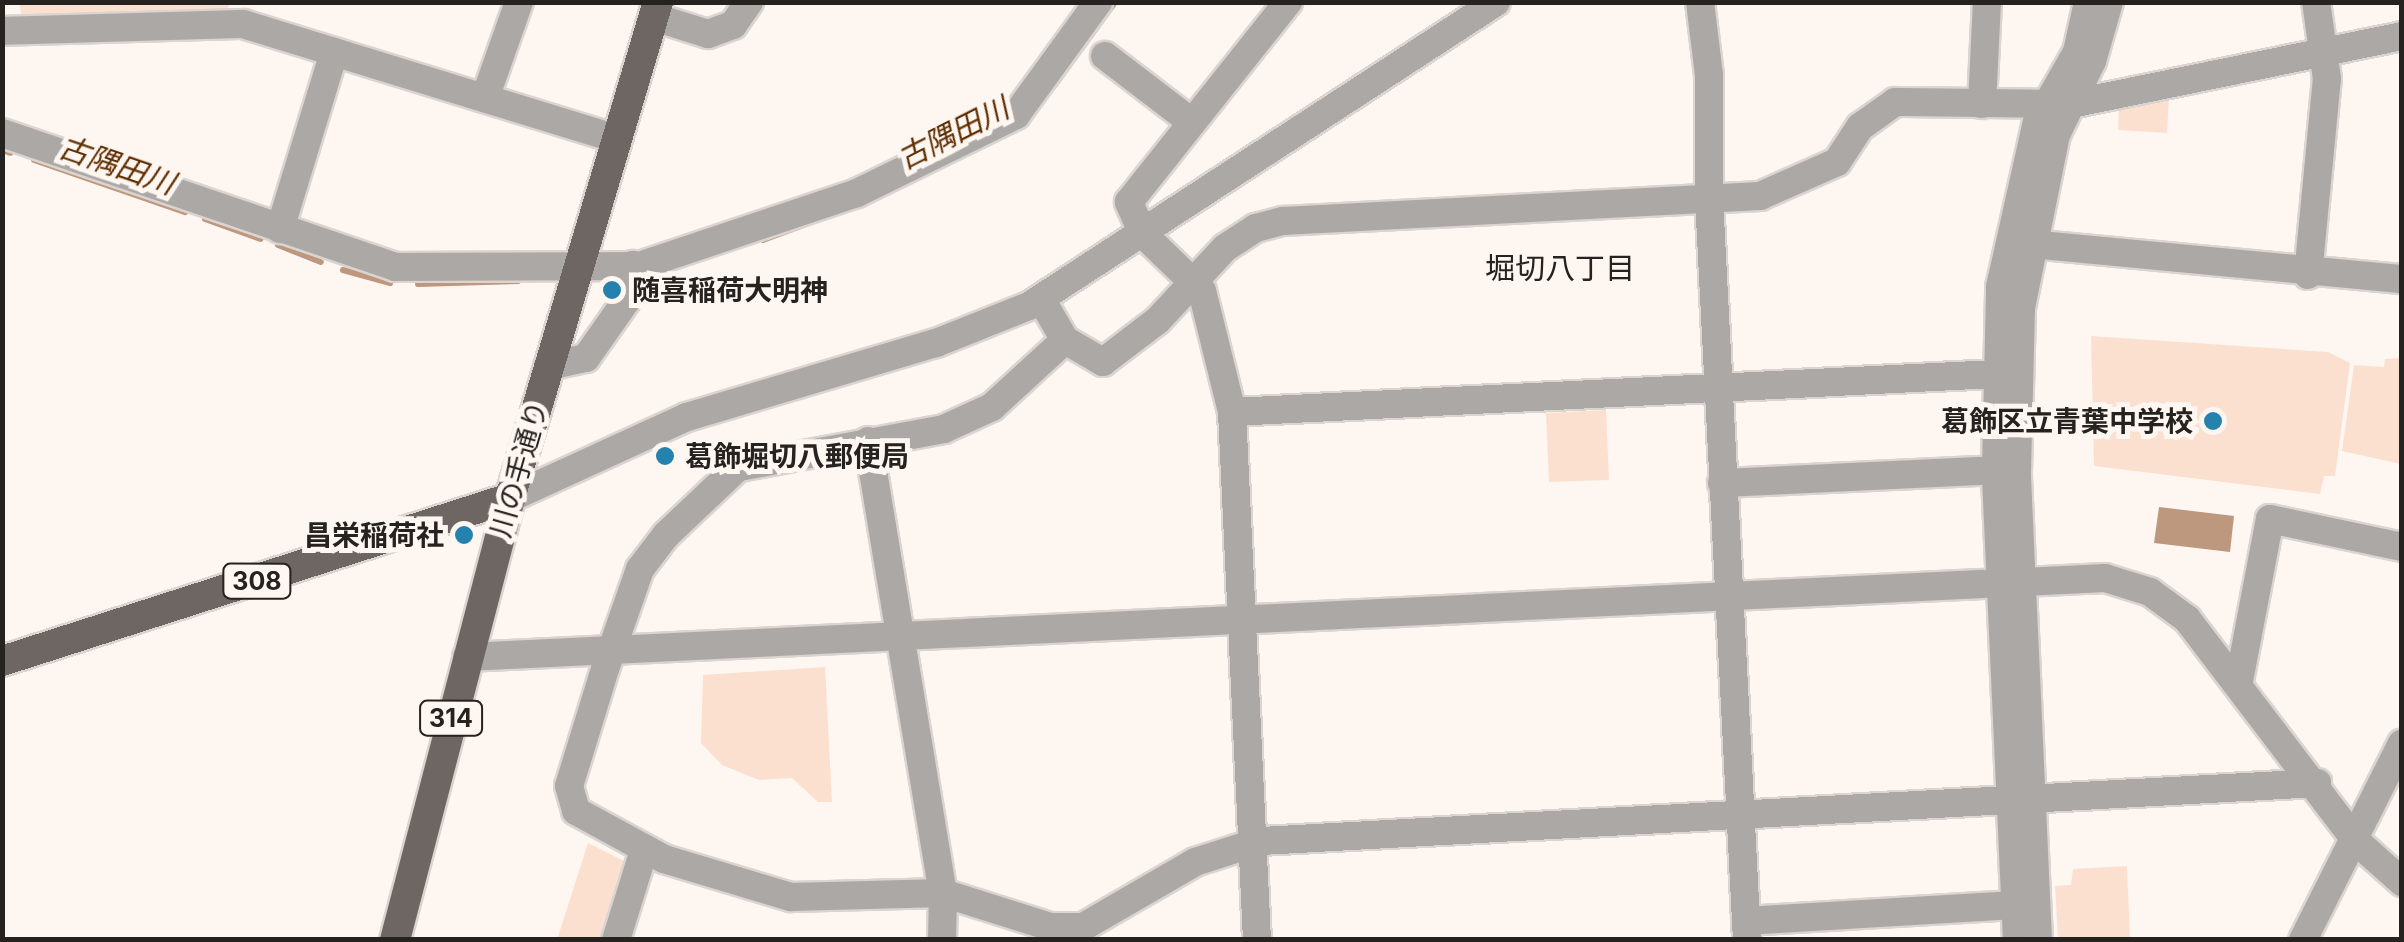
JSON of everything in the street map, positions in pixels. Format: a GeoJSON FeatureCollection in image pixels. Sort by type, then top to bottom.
{"type":"FeatureCollection","features":[{"type":"Feature","properties":{"kind":"main road","name":"川の手通り"},"geometry":{"type":"LineString","coordinates":[[400,938],[467,657],[510,498],[656,10]]}},
{"type":"Feature","properties":{"kind":"main road","name":"308"},"geometry":{"type":"LineString","coordinates":[[2,661],[510,498]]}},
{"type":"Feature","properties":{"kind":"street"},"geometry":{"type":"LineString","coordinates":[[486,98],[519,2]]}},
{"type":"Feature","properties":{"kind":"street"},"geometry":{"type":"LineString","coordinates":[[656,10],[708,34],[733,25],[749,2]]}},
{"type":"Feature","properties":{"kind":"street"},"geometry":{"type":"LineString","coordinates":[[2,133],[396,267],[633,265],[858,193],[1016,115],[1098,2]]}},
{"type":"Feature","properties":{"kind":"street"},"geometry":{"type":"LineString","coordinates":[[1257,940],[1232,412],[1196,280],[1142,234],[1132,218],[1134,189],[1288,2]]}},
{"type":"Feature","properties":{"kind":"street"},"geometry":{"type":"LineString","coordinates":[[510,498],[688,417],[936,343],[1041,299],[1496,2]]}},
{"type":"Feature","properties":{"kind":"street"},"geometry":{"type":"LineString","coordinates":[[1700,2],[1709,75],[1708,198],[1747,930],[2026,904]]}},
{"type":"Feature","properties":{"kind":"street"},"geometry":{"type":"LineString","coordinates":[[1982,104],[1987,2]]}},
{"type":"Feature","properties":{"kind":"street"},"geometry":{"type":"LineString","coordinates":[[2011,581],[1996,470],[1995,374],[2010,236],[2077,52],[2088,2]]}},
{"type":"Feature","properties":{"kind":"street"},"geometry":{"type":"LineString","coordinates":[[2038,940],[2026,904],[2011,581],[2017,375],[2030,244],[2056,135],[2059,105],[2109,2]]}},
{"type":"Feature","properties":{"kind":"street"},"geometry":{"type":"LineString","coordinates":[[2308,275],[2324,53],[2316,2]]}},
{"type":"Feature","properties":{"kind":"street"},"geometry":{"type":"LineString","coordinates":[[2,31],[241,13],[334,52],[616,139]]}},
{"type":"Feature","properties":{"kind":"street"},"geometry":{"type":"LineString","coordinates":[[1041,299],[1065,340],[1103,362],[1196,280],[1225,248],[1283,221],[1760,196],[1790,187],[1837,162],[1860,126],[1895,102],[2059,105],[2402,36]]}},
{"type":"Feature","properties":{"kind":"street"},"geometry":{"type":"LineString","coordinates":[[280,229],[334,52]]}},
{"type":"Feature","properties":{"kind":"street"},"geometry":{"type":"LineString","coordinates":[[1106,56],[1190,121]]}},
{"type":"Feature","properties":{"kind":"street"},"geometry":{"type":"LineString","coordinates":[[2030,244],[2308,275],[2402,279]]}},
{"type":"Feature","properties":{"kind":"street"},"geometry":{"type":"LineString","coordinates":[[548,366],[586,358],[626,301],[633,265]]}},
{"type":"Feature","properties":{"kind":"street"},"geometry":{"type":"LineString","coordinates":[[1065,340],[1033,374],[970,421],[732,470],[640,569],[569,786],[576,811],[644,850],[791,897],[943,893],[1051,927],[1083,927],[1195,862],[1251,843],[2318,783]]}},
{"type":"Feature","properties":{"kind":"street"},"geometry":{"type":"LineString","coordinates":[[1232,412],[1995,374]]}},
{"type":"Feature","properties":{"kind":"street"},"geometry":{"type":"LineString","coordinates":[[868,441],[943,893],[942,940]]}},
{"type":"Feature","properties":{"kind":"street"},"geometry":{"type":"LineString","coordinates":[[1722,483],[1996,470]]}},
{"type":"Feature","properties":{"kind":"street"},"geometry":{"type":"LineString","coordinates":[[2239,681],[2270,518],[2402,547]]}},
{"type":"Feature","properties":{"kind":"street"},"geometry":{"type":"LineString","coordinates":[[467,657],[903,640],[2104,578],[2150,592],[2187,619],[2318,783],[2356,840],[2402,882]]}},
{"type":"Feature","properties":{"kind":"street"},"geometry":{"type":"LineString","coordinates":[[2303,940],[2402,743]]}},
{"type":"Feature","properties":{"kind":"street"},"geometry":{"type":"LineString","coordinates":[[616,940],[644,850]]}},
{"type":"Feature","properties":{"kind":"street"},"geometry":{"type":"LineString","coordinates":[[2017,940],[2026,904]]}},
{"type":"Feature","properties":{"kind":"shaded area"},"geometry":{"type":"Polygon","coordinates":[[[232,2],[224,13],[21,23],[20,3],[232,2]]]}},
{"type":"Feature","properties":{"kind":"shaded area"},"geometry":{"type":"Polygon","coordinates":[[[2169,95],[2167,133],[2118,130],[2119,103],[2169,95]]]}},
{"type":"Feature","properties":{"kind":"shaded area"},"geometry":{"type":"Polygon","coordinates":[[[2091,336],[2328,352],[2350,363],[2335,476],[2324,476],[2320,494],[2094,466],[2091,336]]]}},
{"type":"Feature","properties":{"kind":"shaded area"},"geometry":{"type":"Polygon","coordinates":[[[2401,358],[2401,464],[2342,451],[2354,365],[2384,367],[2385,359],[2401,358]]]}},
{"type":"Feature","properties":{"kind":"shaded area"},"geometry":{"type":"Polygon","coordinates":[[[1606,410],[1609,480],[1549,482],[1546,413],[1606,410]]]}},
{"type":"Feature","properties":{"kind":"shaded area"},"geometry":{"type":"Polygon","coordinates":[[[2159,507],[2234,516],[2230,552],[2154,543],[2159,507]]]}},
{"type":"Feature","properties":{"kind":"shaded area"},"geometry":{"type":"Polygon","coordinates":[[[825,667],[832,802],[818,802],[792,778],[759,780],[722,765],[701,743],[703,675],[825,667]]]}},
{"type":"Feature","properties":{"kind":"shaded area"},"geometry":{"type":"Polygon","coordinates":[[[588,843],[630,864],[606,939],[557,940],[588,843]]]}},
{"type":"Feature","properties":{"kind":"shaded area"},"geometry":{"type":"Polygon","coordinates":[[[2127,866],[2130,939],[2058,939],[2055,886],[2071,885],[2073,869],[2127,866]]]}},
{"type":"Feature","properties":{"kind":"waterway","name":"古隅田川"},"geometry":{"type":"LineString","coordinates":[[1054,86],[1115,2]]}},
{"type":"Feature","properties":{"kind":"waterway","name":"古隅田川"},"geometry":{"type":"LineString","coordinates":[[2,150],[11,153]]}},
{"type":"Feature","properties":{"kind":"waterway","name":"古隅田川"},"geometry":{"type":"LineString","coordinates":[[34,160],[185,212]]}},
{"type":"Feature","properties":{"kind":"waterway","name":"古隅田川"},"geometry":{"type":"LineString","coordinates":[[205,219],[261,239]]}},
{"type":"Feature","properties":{"kind":"waterway","name":"古隅田川"},"geometry":{"type":"LineString","coordinates":[[763,240],[812,222]]}},
{"type":"Feature","properties":{"kind":"waterway","name":"古隅田川"},"geometry":{"type":"LineString","coordinates":[[278,245],[321,262]]}},
{"type":"Feature","properties":{"kind":"waterway","name":"古隅田川"},"geometry":{"type":"LineString","coordinates":[[343,270],[390,283]]}},
{"type":"Feature","properties":{"kind":"waterway","name":"古隅田川"},"geometry":{"type":"LineString","coordinates":[[418,284],[518,281]]}},
{"type":"Feature","properties":{"kind":"place","name":"随喜稲荷大明神"},"geometry":{"type":"Point","coordinates":[612,290]}},
{"type":"Feature","properties":{"kind":"place","name":"葛飾区立青葉中学校"},"geometry":{"type":"Point","coordinates":[2213,421]}},
{"type":"Feature","properties":{"kind":"place","name":"葛飾堀切八郵便局"},"geometry":{"type":"Point","coordinates":[665,456]}},
{"type":"Feature","properties":{"kind":"place","name":"昌栄稲荷社"},"geometry":{"type":"Point","coordinates":[464,535]}},
{"type":"Feature","properties":{"kind":"district","name":"堀切八丁目"},"geometry":{"type":"Point","coordinates":[1560,268]}}]}
